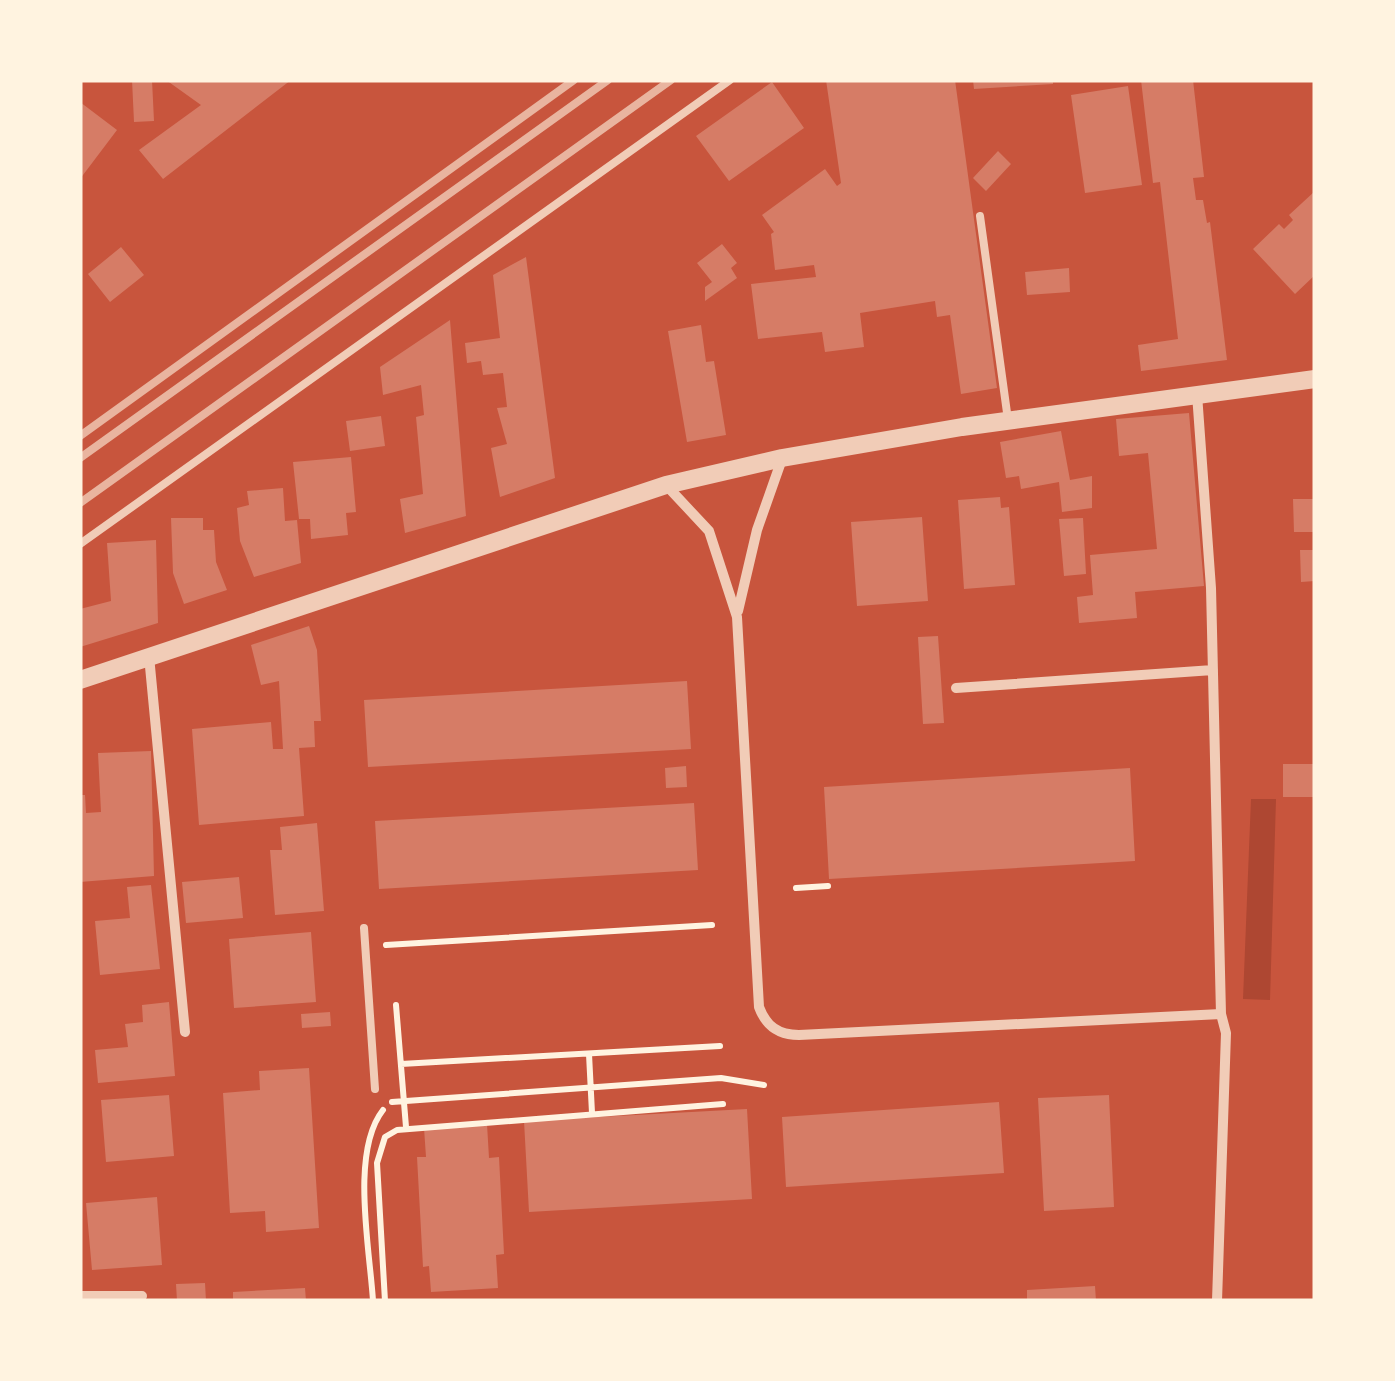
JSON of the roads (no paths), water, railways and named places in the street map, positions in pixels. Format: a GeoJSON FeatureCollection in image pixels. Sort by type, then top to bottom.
{"type":"FeatureCollection","features":[{"type":"Feature","properties":{"kind":"street"},"geometry":{"type":"LineString","coordinates":[[80,680],[666,485],[782,458],[1008,421],[1315,378]]}},
{"type":"Feature","properties":{"kind":"street"},"geometry":{"type":"LineString","coordinates":[[1196,394],[1213,670],[1221,1014],[1226,1033],[1217,1301]]}},
{"type":"Feature","properties":{"kind":"street"},"geometry":{"type":"LineString","coordinates":[[737,616],[756,530],[782,458]]}},
{"type":"Feature","properties":{"kind":"street"},"geometry":{"type":"LineString","coordinates":[[666,485],[709,530],[724,564],[737,616],[759,1006],[767,1024],[780,1032],[799,1035],[1221,1014]]}},
{"type":"Feature","properties":{"kind":"street"},"geometry":{"type":"LineString","coordinates":[[150,656],[185,1032]]}},
{"type":"Feature","properties":{"kind":"street"},"geometry":{"type":"LineString","coordinates":[[956,688],[1213,670]]}},
{"type":"Feature","properties":{"kind":"street"},"geometry":{"type":"LineString","coordinates":[[80,1296],[142,1296]]}},
{"type":"Feature","properties":{"kind":"lane"},"geometry":{"type":"LineString","coordinates":[[80,544],[730,80]]}},
{"type":"Feature","properties":{"kind":"lane"},"geometry":{"type":"LineString","coordinates":[[980,216],[1008,421]]}},
{"type":"Feature","properties":{"kind":"lane"},"geometry":{"type":"LineString","coordinates":[[364,928],[374,1089]]}},
{"type":"Feature","properties":{"kind":"railway"},"geometry":{"type":"LineString","coordinates":[[80,436],[574,80]]}},
{"type":"Feature","properties":{"kind":"railway"},"geometry":{"type":"LineString","coordinates":[[80,458],[608,80]]}},
{"type":"Feature","properties":{"kind":"railway"},"geometry":{"type":"LineString","coordinates":[[80,503],[671,80]]}}]}
